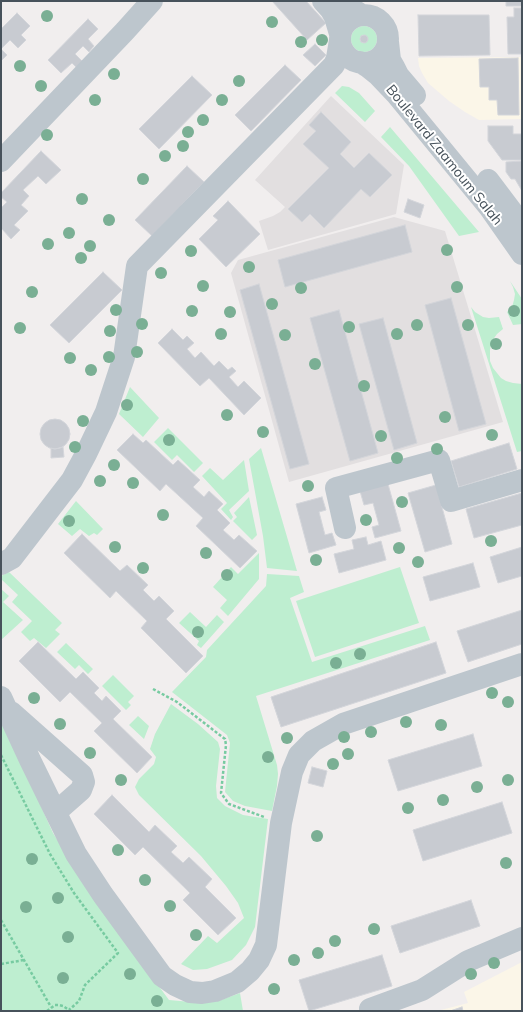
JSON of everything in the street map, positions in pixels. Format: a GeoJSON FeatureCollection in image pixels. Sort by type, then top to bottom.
{"type":"FeatureCollection","features":[{"type":"Feature","properties":{"kind":"street"},"geometry":{"type":"LineString","coordinates":[[1,161],[152,1]]}},
{"type":"Feature","properties":{"kind":"street"},"geometry":{"type":"LineString","coordinates":[[323,1],[335,17],[343,51],[351,59],[358,62]]}},
{"type":"Feature","properties":{"kind":"street"},"geometry":{"type":"LineString","coordinates":[[343,1],[349,7],[367,6]]}},
{"type":"Feature","properties":{"kind":"street"},"geometry":{"type":"LineString","coordinates":[[5,559],[72,480],[106,412],[124,357],[137,266],[334,65],[337,58],[342,28],[350,19],[367,6]]}},
{"type":"Feature","properties":{"kind":"street"},"geometry":{"type":"LineString","coordinates":[[334,65],[341,62],[366,63],[379,58],[383,54],[386,48],[387,35],[379,20],[370,16],[367,6]]}},
{"type":"Feature","properties":{"kind":"street","name":"Boulevard Zaamoum Salah"},"geometry":{"type":"LineString","coordinates":[[387,35],[390,60],[398,75],[476,166],[522,226]]}},
{"type":"Feature","properties":{"kind":"street","name":"Boulevard Zaamoum Salah"},"geometry":{"type":"LineString","coordinates":[[358,62],[368,66],[397,95],[489,207],[522,254]]}},
{"type":"Feature","properties":{"kind":"street"},"geometry":{"type":"LineString","coordinates":[[501,198],[512,206],[522,210]]}},
{"type":"Feature","properties":{"kind":"street"},"geometry":{"type":"LineString","coordinates":[[345,528],[336,488],[438,460],[451,501],[522,480]]}},
{"type":"Feature","properties":{"kind":"street"},"geometry":{"type":"LineString","coordinates":[[3,702],[76,854],[99,889],[162,976],[185,990],[202,993],[215,991],[237,982],[250,971],[259,960],[266,945],[281,823],[292,772],[299,754],[313,741],[343,724],[522,664]]}},
{"type":"Feature","properties":{"kind":"street"},"geometry":{"type":"LineString","coordinates":[[3,702],[82,775],[84,782],[81,790],[56,812]]}},
{"type":"Feature","properties":{"kind":"street"},"geometry":{"type":"LineString","coordinates":[[370,1009],[422,990],[468,961],[522,938]]}},
{"type":"Feature","properties":{"kind":"path"},"geometry":{"type":"LineString","coordinates":[[154,689],[177,702],[225,739],[226,745],[221,793],[229,804],[281,823]]}},
{"type":"Feature","properties":{"kind":"path"},"geometry":{"type":"LineString","coordinates":[[1,920],[51,1007]]}},
{"type":"Feature","properties":{"kind":"path"},"geometry":{"type":"LineString","coordinates":[[47,1011],[55,1005],[63,1006],[69,1011],[79,1001],[85,985],[118,953]]}},
{"type":"Feature","properties":{"kind":"path"},"geometry":{"type":"LineString","coordinates":[[1,964],[24,960]]}},
{"type":"Feature","properties":{"kind":"shaded area"},"geometry":{"type":"Polygon","coordinates":[[[522,57],[522,119],[479,120],[449,101],[428,83],[419,66],[418,58],[522,57]]]}},
{"type":"Feature","properties":{"kind":"shaded area"},"geometry":{"type":"Polygon","coordinates":[[[331,96],[404,165],[396,214],[268,250],[259,221],[273,216],[285,207],[255,180],[331,96]]]}},
{"type":"Feature","properties":{"kind":"shaded area"},"geometry":{"type":"Polygon","coordinates":[[[394,217],[445,231],[503,422],[289,482],[231,273],[238,260],[394,217]]]}},
{"type":"Feature","properties":{"kind":"shaded area"},"geometry":{"type":"Polygon","coordinates":[[[522,962],[522,1011],[437,1011],[468,1003],[464,992],[522,962]]]}},
{"type":"Feature","properties":{"kind":"green space"},"geometry":{"type":"Polygon","coordinates":[[[364,26],[373,30],[377,39],[373,48],[364,52],[355,48],[351,39],[355,30],[364,26]]]}},
{"type":"Feature","properties":{"kind":"green space"},"geometry":{"type":"Polygon","coordinates":[[[342,86],[349,87],[359,93],[375,111],[365,122],[335,93],[342,86]]]}},
{"type":"Feature","properties":{"kind":"green space"},"geometry":{"type":"Polygon","coordinates":[[[390,127],[479,232],[459,236],[409,166],[381,137],[390,127]]]}},
{"type":"Feature","properties":{"kind":"green space"},"geometry":{"type":"Polygon","coordinates":[[[510,281],[522,299],[522,324],[513,325],[507,312],[512,307],[515,294],[510,281]]]}},
{"type":"Feature","properties":{"kind":"green space"},"geometry":{"type":"Polygon","coordinates":[[[471,307],[475,312],[483,317],[499,317],[503,329],[492,341],[490,361],[493,368],[501,378],[513,383],[522,384],[522,451],[517,452],[471,307]]]}},
{"type":"Feature","properties":{"kind":"green space"},"geometry":{"type":"Polygon","coordinates":[[[130,387],[159,418],[143,437],[119,414],[130,387]]]}},
{"type":"Feature","properties":{"kind":"green space"},"geometry":{"type":"Polygon","coordinates":[[[168,428],[203,463],[194,472],[177,455],[172,460],[154,442],[168,428]]]}},
{"type":"Feature","properties":{"kind":"green space"},"geometry":{"type":"Polygon","coordinates":[[[261,448],[297,571],[267,568],[263,536],[249,459],[261,448]]]}},
{"type":"Feature","properties":{"kind":"green space"},"geometry":{"type":"Polygon","coordinates":[[[244,460],[249,491],[229,510],[233,517],[231,520],[221,509],[227,503],[202,476],[210,468],[223,480],[244,460]]]}},
{"type":"Feature","properties":{"kind":"green space"},"geometry":{"type":"Polygon","coordinates":[[[249,497],[257,535],[252,540],[233,521],[237,517],[234,513],[249,497]]]}},
{"type":"Feature","properties":{"kind":"green space"},"geometry":{"type":"Polygon","coordinates":[[[76,501],[103,529],[97,535],[94,533],[89,536],[80,529],[72,536],[58,524],[76,501]]]}},
{"type":"Feature","properties":{"kind":"green space"},"geometry":{"type":"Polygon","coordinates":[[[259,553],[259,579],[228,616],[220,608],[227,600],[213,587],[231,567],[238,574],[259,553]]]}},
{"type":"Feature","properties":{"kind":"green space"},"geometry":{"type":"Polygon","coordinates":[[[400,567],[419,623],[315,657],[296,601],[400,567]]]}},
{"type":"Feature","properties":{"kind":"green space"},"geometry":{"type":"Polygon","coordinates":[[[9,572],[62,623],[55,630],[60,634],[46,648],[34,638],[30,641],[21,632],[32,621],[12,602],[18,595],[1,579],[1,576],[9,572]]]}},
{"type":"Feature","properties":{"kind":"green space"},"geometry":{"type":"Polygon","coordinates":[[[267,574],[299,576],[304,592],[290,598],[312,662],[425,626],[430,640],[256,696],[277,765],[277,786],[272,811],[245,806],[233,801],[225,792],[230,743],[227,735],[172,692],[206,657],[207,650],[266,586],[267,574]]]}},
{"type":"Feature","properties":{"kind":"green space"},"geometry":{"type":"Polygon","coordinates":[[[1,589],[9,596],[3,602],[23,620],[1,640],[1,589]]]}},
{"type":"Feature","properties":{"kind":"green space"},"geometry":{"type":"Polygon","coordinates":[[[190,612],[206,627],[217,615],[224,622],[201,648],[197,645],[199,641],[179,623],[190,612]]]}},
{"type":"Feature","properties":{"kind":"green space"},"geometry":{"type":"Polygon","coordinates":[[[66,643],[93,669],[88,674],[79,665],[75,669],[57,652],[66,643]]]}},
{"type":"Feature","properties":{"kind":"green space"},"geometry":{"type":"Polygon","coordinates":[[[113,675],[134,696],[128,702],[131,705],[126,710],[102,686],[113,675]]]}},
{"type":"Feature","properties":{"kind":"green space"},"geometry":{"type":"Polygon","coordinates":[[[171,704],[198,724],[218,742],[220,749],[216,786],[217,798],[225,806],[243,815],[268,819],[255,927],[246,945],[232,960],[207,969],[193,970],[181,964],[208,936],[217,943],[244,918],[238,903],[226,886],[201,856],[139,795],[135,787],[139,779],[154,764],[156,757],[150,749],[155,734],[171,704]]]}},
{"type":"Feature","properties":{"kind":"green space"},"geometry":{"type":"Polygon","coordinates":[[[138,716],[149,726],[144,739],[129,725],[138,716]]]}},
{"type":"Feature","properties":{"kind":"green space"},"geometry":{"type":"Polygon","coordinates":[[[1,717],[53,833],[86,887],[169,1000],[202,1003],[221,1000],[240,993],[243,1011],[1,1011],[1,717]]]}},
{"type":"Feature","properties":{"kind":"building"},"geometry":{"type":"Polygon","coordinates":[[[272,1],[306,1],[326,23],[307,40],[272,1]]]}},
{"type":"Feature","properties":{"kind":"building"},"geometry":{"type":"Polygon","coordinates":[[[506,1],[522,1],[522,6],[506,6],[506,1]]]}},
{"type":"Feature","properties":{"kind":"building"},"geometry":{"type":"Polygon","coordinates":[[[514,8],[522,8],[522,54],[508,54],[507,17],[514,17],[514,8]]]}},
{"type":"Feature","properties":{"kind":"building"},"geometry":{"type":"Polygon","coordinates":[[[17,13],[30,26],[21,35],[26,40],[18,48],[10,40],[1,49],[1,29],[17,13]]]}},
{"type":"Feature","properties":{"kind":"building"},"geometry":{"type":"Polygon","coordinates":[[[418,15],[489,15],[490,55],[419,56],[418,15]]]}},
{"type":"Feature","properties":{"kind":"building"},"geometry":{"type":"Polygon","coordinates":[[[88,19],[98,29],[88,39],[94,46],[89,52],[83,46],[75,54],[82,61],[76,67],[72,63],[61,73],[48,60],[88,19]]]}},
{"type":"Feature","properties":{"kind":"building"},"geometry":{"type":"Polygon","coordinates":[[[362,35],[366,35],[368,39],[366,43],[362,43],[360,41],[360,37],[362,35]]]}},
{"type":"Feature","properties":{"kind":"building"},"geometry":{"type":"Polygon","coordinates":[[[315,44],[326,55],[315,66],[303,55],[315,44]]]}},
{"type":"Feature","properties":{"kind":"building"},"geometry":{"type":"Polygon","coordinates":[[[1,49],[7,55],[2,60],[1,59],[1,49]]]}},
{"type":"Feature","properties":{"kind":"building"},"geometry":{"type":"Polygon","coordinates":[[[518,58],[519,115],[498,115],[497,100],[489,100],[489,87],[480,87],[479,59],[518,58]]]}},
{"type":"Feature","properties":{"kind":"building"},"geometry":{"type":"Polygon","coordinates":[[[285,65],[301,80],[251,131],[235,115],[285,65]]]}},
{"type":"Feature","properties":{"kind":"building"},"geometry":{"type":"Polygon","coordinates":[[[192,76],[212,95],[159,149],[139,129],[192,76]]]}},
{"type":"Feature","properties":{"kind":"building"},"geometry":{"type":"Polygon","coordinates":[[[321,112],[351,142],[340,154],[354,168],[369,153],[392,175],[370,197],[361,189],[324,228],[310,214],[302,222],[288,209],[329,168],[303,144],[316,131],[309,125],[321,112]]]}},
{"type":"Feature","properties":{"kind":"building"},"geometry":{"type":"Polygon","coordinates":[[[488,126],[513,126],[513,134],[522,134],[522,160],[502,160],[488,141],[488,126]]]}},
{"type":"Feature","properties":{"kind":"building"},"geometry":{"type":"Polygon","coordinates":[[[41,151],[61,170],[46,184],[38,176],[23,190],[29,196],[21,205],[28,211],[14,225],[20,230],[11,239],[2,229],[1,230],[1,208],[7,202],[1,197],[1,193],[41,151]]]}},
{"type":"Feature","properties":{"kind":"building"},"geometry":{"type":"Polygon","coordinates":[[[522,161],[522,191],[515,179],[511,179],[506,172],[506,162],[522,161]]]}},
{"type":"Feature","properties":{"kind":"building"},"geometry":{"type":"Polygon","coordinates":[[[187,166],[204,182],[152,236],[135,220],[187,166]]]}},
{"type":"Feature","properties":{"kind":"building"},"geometry":{"type":"Polygon","coordinates":[[[408,199],[424,205],[420,218],[404,212],[408,199]]]}},
{"type":"Feature","properties":{"kind":"building"},"geometry":{"type":"Polygon","coordinates":[[[228,201],[260,234],[226,267],[199,239],[218,220],[213,216],[228,201]]]}},
{"type":"Feature","properties":{"kind":"building"},"geometry":{"type":"Polygon","coordinates":[[[405,225],[412,252],[285,287],[278,260],[405,225]]]}},
{"type":"Feature","properties":{"kind":"building"},"geometry":{"type":"Polygon","coordinates":[[[103,272],[122,290],[69,343],[50,325],[103,272]]]}},
{"type":"Feature","properties":{"kind":"building"},"geometry":{"type":"Polygon","coordinates":[[[259,284],[309,464],[290,469],[240,290],[259,284]]]}},
{"type":"Feature","properties":{"kind":"building"},"geometry":{"type":"Polygon","coordinates":[[[451,298],[486,424],[459,431],[425,305],[451,298]]]}},
{"type":"Feature","properties":{"kind":"building"},"geometry":{"type":"Polygon","coordinates":[[[339,310],[378,453],[350,461],[310,318],[339,310]]]}},
{"type":"Feature","properties":{"kind":"building"},"geometry":{"type":"Polygon","coordinates":[[[383,318],[417,443],[394,450],[359,324],[383,318]]]}},
{"type":"Feature","properties":{"kind":"building"},"geometry":{"type":"Polygon","coordinates":[[[172,329],[183,340],[187,336],[194,343],[187,349],[195,358],[201,352],[214,366],[219,361],[228,370],[232,367],[236,371],[229,377],[238,387],[244,381],[261,398],[244,415],[209,378],[200,386],[158,343],[172,329]]]}},
{"type":"Feature","properties":{"kind":"building"},"geometry":{"type":"Polygon","coordinates":[[[55,419],[66,423],[70,434],[66,445],[55,449],[44,445],[40,434],[44,423],[55,419]]]}},
{"type":"Feature","properties":{"kind":"building"},"geometry":{"type":"Polygon","coordinates":[[[133,434],[143,443],[146,440],[173,465],[178,460],[200,480],[193,487],[204,497],[209,491],[223,504],[217,510],[230,523],[223,530],[234,540],[239,535],[257,551],[240,568],[196,526],[203,518],[166,484],[160,491],[117,450],[133,434]]]}},
{"type":"Feature","properties":{"kind":"building"},"geometry":{"type":"Polygon","coordinates":[[[509,443],[517,469],[459,487],[451,461],[509,443]]]}},
{"type":"Feature","properties":{"kind":"building"},"geometry":{"type":"Polygon","coordinates":[[[63,447],[64,457],[51,458],[51,448],[55,449],[63,447]]]}},
{"type":"Feature","properties":{"kind":"building"},"geometry":{"type":"Polygon","coordinates":[[[388,484],[401,531],[375,538],[372,527],[379,525],[373,503],[364,505],[360,491],[388,484]]]}},
{"type":"Feature","properties":{"kind":"building"},"geometry":{"type":"Polygon","coordinates":[[[436,485],[452,544],[425,552],[408,493],[436,485]]]}},
{"type":"Feature","properties":{"kind":"building"},"geometry":{"type":"Polygon","coordinates":[[[522,493],[522,525],[474,538],[466,509],[522,493]]]}},
{"type":"Feature","properties":{"kind":"building"},"geometry":{"type":"Polygon","coordinates":[[[322,497],[326,510],[319,512],[325,535],[332,533],[336,545],[309,553],[296,504],[322,497]]]}},
{"type":"Feature","properties":{"kind":"building"},"geometry":{"type":"Polygon","coordinates":[[[82,534],[120,571],[127,565],[148,585],[143,590],[154,601],[159,596],[174,611],[166,619],[203,656],[186,673],[141,628],[147,621],[116,591],[110,598],[64,553],[82,534]]]}},
{"type":"Feature","properties":{"kind":"building"},"geometry":{"type":"Polygon","coordinates":[[[366,537],[368,545],[381,541],[386,560],[339,573],[334,554],[354,549],[352,540],[366,537]]]}},
{"type":"Feature","properties":{"kind":"building"},"geometry":{"type":"Polygon","coordinates":[[[522,547],[522,576],[498,583],[490,557],[522,547]]]}},
{"type":"Feature","properties":{"kind":"building"},"geometry":{"type":"Polygon","coordinates":[[[473,563],[480,587],[430,601],[423,577],[473,563]]]}},
{"type":"Feature","properties":{"kind":"building"},"geometry":{"type":"Polygon","coordinates":[[[522,610],[522,644],[468,662],[457,631],[522,610]]]}},
{"type":"Feature","properties":{"kind":"building"},"geometry":{"type":"Polygon","coordinates":[[[38,642],[76,679],[83,672],[99,688],[94,693],[102,701],[106,696],[121,711],[113,719],[152,757],[137,773],[94,731],[102,723],[70,692],[60,702],[19,661],[38,642]]]}},
{"type":"Feature","properties":{"kind":"building"},"geometry":{"type":"Polygon","coordinates":[[[436,642],[446,673],[281,727],[271,697],[436,642]]]}},
{"type":"Feature","properties":{"kind":"building"},"geometry":{"type":"Polygon","coordinates":[[[473,734],[482,766],[398,791],[388,760],[473,734]]]}},
{"type":"Feature","properties":{"kind":"building"},"geometry":{"type":"Polygon","coordinates":[[[312,767],[327,771],[323,787],[308,783],[312,767]]]}},
{"type":"Feature","properties":{"kind":"building"},"geometry":{"type":"Polygon","coordinates":[[[112,795],[149,832],[155,825],[177,846],[171,852],[183,863],[189,857],[212,879],[205,887],[236,918],[218,935],[183,900],[190,893],[143,847],[135,855],[94,814],[112,795]]]}},
{"type":"Feature","properties":{"kind":"building"},"geometry":{"type":"Polygon","coordinates":[[[502,802],[512,833],[423,861],[413,830],[502,802]]]}},
{"type":"Feature","properties":{"kind":"building"},"geometry":{"type":"Polygon","coordinates":[[[471,900],[480,926],[400,953],[391,926],[471,900]]]}},
{"type":"Feature","properties":{"kind":"building"},"geometry":{"type":"Polygon","coordinates":[[[382,955],[392,986],[309,1011],[299,980],[382,955]]]}},
{"type":"Feature","properties":{"kind":"building"},"geometry":{"type":"Polygon","coordinates":[[[462,1007],[463,1011],[450,1011],[462,1007]]]}}]}
